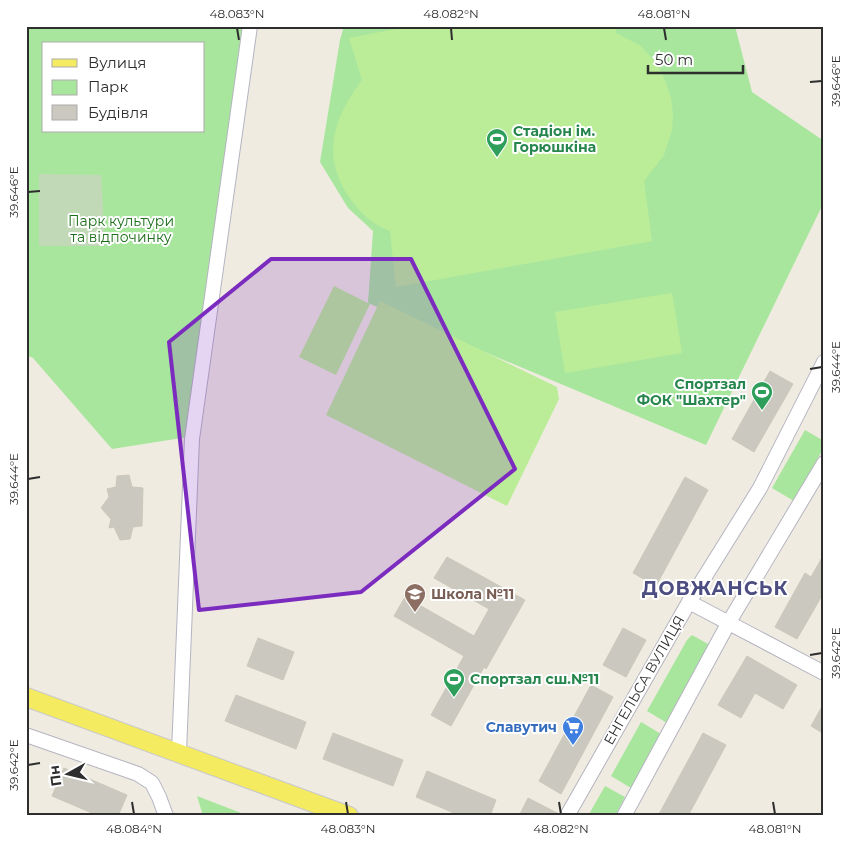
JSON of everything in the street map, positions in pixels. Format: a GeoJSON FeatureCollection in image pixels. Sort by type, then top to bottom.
{"type":"FeatureCollection","features":[{"type":"Feature","properties":{"kind":"main road"},"geometry":{"type":"LineString","coordinates":[[26,697],[349,816]]}},
{"type":"Feature","properties":{"kind":"street"},"geometry":{"type":"LineString","coordinates":[[178,752],[192,439],[250,26]]}},
{"type":"Feature","properties":{"kind":"street","name":"ЕНГЕЛЬСА ВУЛИЦЯ"},"geometry":{"type":"LineString","coordinates":[[566,816],[688,602],[760,488],[824,362]]}},
{"type":"Feature","properties":{"kind":"street"},"geometry":{"type":"LineString","coordinates":[[624,816],[729,622],[824,463]]}},
{"type":"Feature","properties":{"kind":"street"},"geometry":{"type":"LineString","coordinates":[[688,602],[824,673]]}},
{"type":"Feature","properties":{"kind":"street"},"geometry":{"type":"LineString","coordinates":[[26,735],[138,774],[152,783],[166,816]]}},
{"type":"Feature","properties":{"kind":"highlighted area"},"geometry":{"type":"Polygon","coordinates":[[[271,259],[411,259],[515,469],[361,592],[199,610],[169,342],[271,259]]]}},
{"type":"Feature","properties":{"kind":"green space","name":"Парк культури та відпочинку"},"geometry":{"type":"Polygon","coordinates":[[[26,26],[248,26],[188,437],[112,449],[33,358],[26,355],[26,26]]]}},
{"type":"Feature","properties":{"kind":"green space"},"geometry":{"type":"Polygon","coordinates":[[[344,26],[735,26],[752,92],[824,141],[824,202],[706,445],[368,303],[373,231],[348,208],[320,162],[340,40],[344,26]]]}},
{"type":"Feature","properties":{"kind":"green space","name":"Стадіон ім. Горюшкіна"},"geometry":{"type":"Polygon","coordinates":[[[412,26],[616,26],[616,33],[641,46],[658,66],[665,80],[671,98],[673,114],[672,130],[664,155],[644,181],[652,241],[396,287],[390,231],[377,225],[365,216],[347,194],[339,179],[333,149],[339,121],[345,107],[362,80],[349,38],[412,26]]]}},
{"type":"Feature","properties":{"kind":"green space"},"geometry":{"type":"Polygon","coordinates":[[[39,174],[101,175],[105,246],[39,246],[39,174]]]}},
{"type":"Feature","properties":{"kind":"green space"},"geometry":{"type":"Polygon","coordinates":[[[334,286],[370,304],[336,375],[299,357],[334,286]]]}},
{"type":"Feature","properties":{"kind":"green space"},"geometry":{"type":"Polygon","coordinates":[[[672,293],[682,353],[565,373],[555,312],[672,293]]]}},
{"type":"Feature","properties":{"kind":"green space"},"geometry":{"type":"Polygon","coordinates":[[[380,301],[557,387],[559,399],[507,506],[326,415],[380,301]]]}},
{"type":"Feature","properties":{"kind":"green space"},"geometry":{"type":"Polygon","coordinates":[[[805,430],[824,441],[824,447],[794,501],[772,488],[805,430]]]}},
{"type":"Feature","properties":{"kind":"green space"},"geometry":{"type":"Polygon","coordinates":[[[692,635],[708,644],[708,647],[667,723],[647,711],[687,640],[692,635]]]}},
{"type":"Feature","properties":{"kind":"green space"},"geometry":{"type":"Polygon","coordinates":[[[641,722],[661,734],[631,788],[611,776],[641,722]]]}},
{"type":"Feature","properties":{"kind":"green space"},"geometry":{"type":"Polygon","coordinates":[[[605,786],[625,797],[615,816],[588,816],[605,786]]]}},
{"type":"Feature","properties":{"kind":"green space"},"geometry":{"type":"Polygon","coordinates":[[[197,796],[249,816],[203,816],[197,796]]]}},
{"type":"Feature","properties":{"kind":"building","name":"Спортзал ФОК \"Шахтер\""},"geometry":{"type":"Polygon","coordinates":[[[770,371],[793,384],[754,452],[732,439],[770,371]]]}},
{"type":"Feature","properties":{"kind":"building"},"geometry":{"type":"Polygon","coordinates":[[[129,475],[132,487],[143,488],[142,526],[133,527],[130,539],[120,540],[114,527],[109,528],[111,519],[101,508],[109,497],[107,489],[116,487],[117,476],[129,475]]]}},
{"type":"Feature","properties":{"kind":"building"},"geometry":{"type":"Polygon","coordinates":[[[685,477],[708,490],[656,586],[633,573],[685,477]]]}},
{"type":"Feature","properties":{"kind":"building"},"geometry":{"type":"Polygon","coordinates":[[[824,554],[824,592],[797,639],[775,627],[805,573],[811,577],[824,554]]]}},
{"type":"Feature","properties":{"kind":"building","name":"Школа №11"},"geometry":{"type":"Polygon","coordinates":[[[447,557],[525,600],[451,726],[431,715],[464,656],[394,616],[405,597],[474,636],[489,609],[434,578],[447,557]]]}},
{"type":"Feature","properties":{"kind":"building"},"geometry":{"type":"Polygon","coordinates":[[[623,628],[646,640],[626,677],[603,665],[623,628]]]}},
{"type":"Feature","properties":{"kind":"building"},"geometry":{"type":"Polygon","coordinates":[[[258,638],[294,652],[283,680],[247,666],[258,638]]]}},
{"type":"Feature","properties":{"kind":"building"},"geometry":{"type":"Polygon","coordinates":[[[747,656],[797,685],[783,709],[755,693],[741,718],[718,705],[747,656]]]}},
{"type":"Feature","properties":{"kind":"building"},"geometry":{"type":"Polygon","coordinates":[[[591,685],[613,697],[561,794],[539,781],[591,685]]]}},
{"type":"Feature","properties":{"kind":"building"},"geometry":{"type":"Polygon","coordinates":[[[236,695],[306,722],[296,749],[225,721],[236,695]]]}},
{"type":"Feature","properties":{"kind":"building"},"geometry":{"type":"Polygon","coordinates":[[[824,703],[824,734],[811,726],[824,703]]]}},
{"type":"Feature","properties":{"kind":"building"},"geometry":{"type":"Polygon","coordinates":[[[333,733],[403,760],[393,786],[323,759],[333,733]]]}},
{"type":"Feature","properties":{"kind":"building"},"geometry":{"type":"Polygon","coordinates":[[[703,733],[726,745],[688,816],[658,816],[703,733]]]}},
{"type":"Feature","properties":{"kind":"building"},"geometry":{"type":"Polygon","coordinates":[[[64,768],[127,795],[118,816],[99,816],[52,796],[64,768]]]}},
{"type":"Feature","properties":{"kind":"building"},"geometry":{"type":"Polygon","coordinates":[[[427,771],[496,800],[490,816],[461,816],[416,797],[427,771]]]}},
{"type":"Feature","properties":{"kind":"building"},"geometry":{"type":"Polygon","coordinates":[[[528,798],[559,814],[558,816],[519,816],[528,798]]]}},
{"type":"Feature","properties":{"kind":"place","name":"Стадіон ім. Горюшкіна"},"geometry":{"type":"Point","coordinates":[497,158]}},
{"type":"Feature","properties":{"kind":"place","name":"Спортзал ФОК \"Шахтер\""},"geometry":{"type":"Point","coordinates":[762,411]}},
{"type":"Feature","properties":{"kind":"place","name":"Школа №11"},"geometry":{"type":"Point","coordinates":[415,613]}},
{"type":"Feature","properties":{"kind":"place","name":"Спортзал сш.№11"},"geometry":{"type":"Point","coordinates":[454,698]}},
{"type":"Feature","properties":{"kind":"place","name":"Славутич"},"geometry":{"type":"Point","coordinates":[573,746]}},
{"type":"Feature","properties":{"kind":"district","name":"ДОВЖАНСЬК"},"geometry":{"type":"Point","coordinates":[715,588]}}]}
